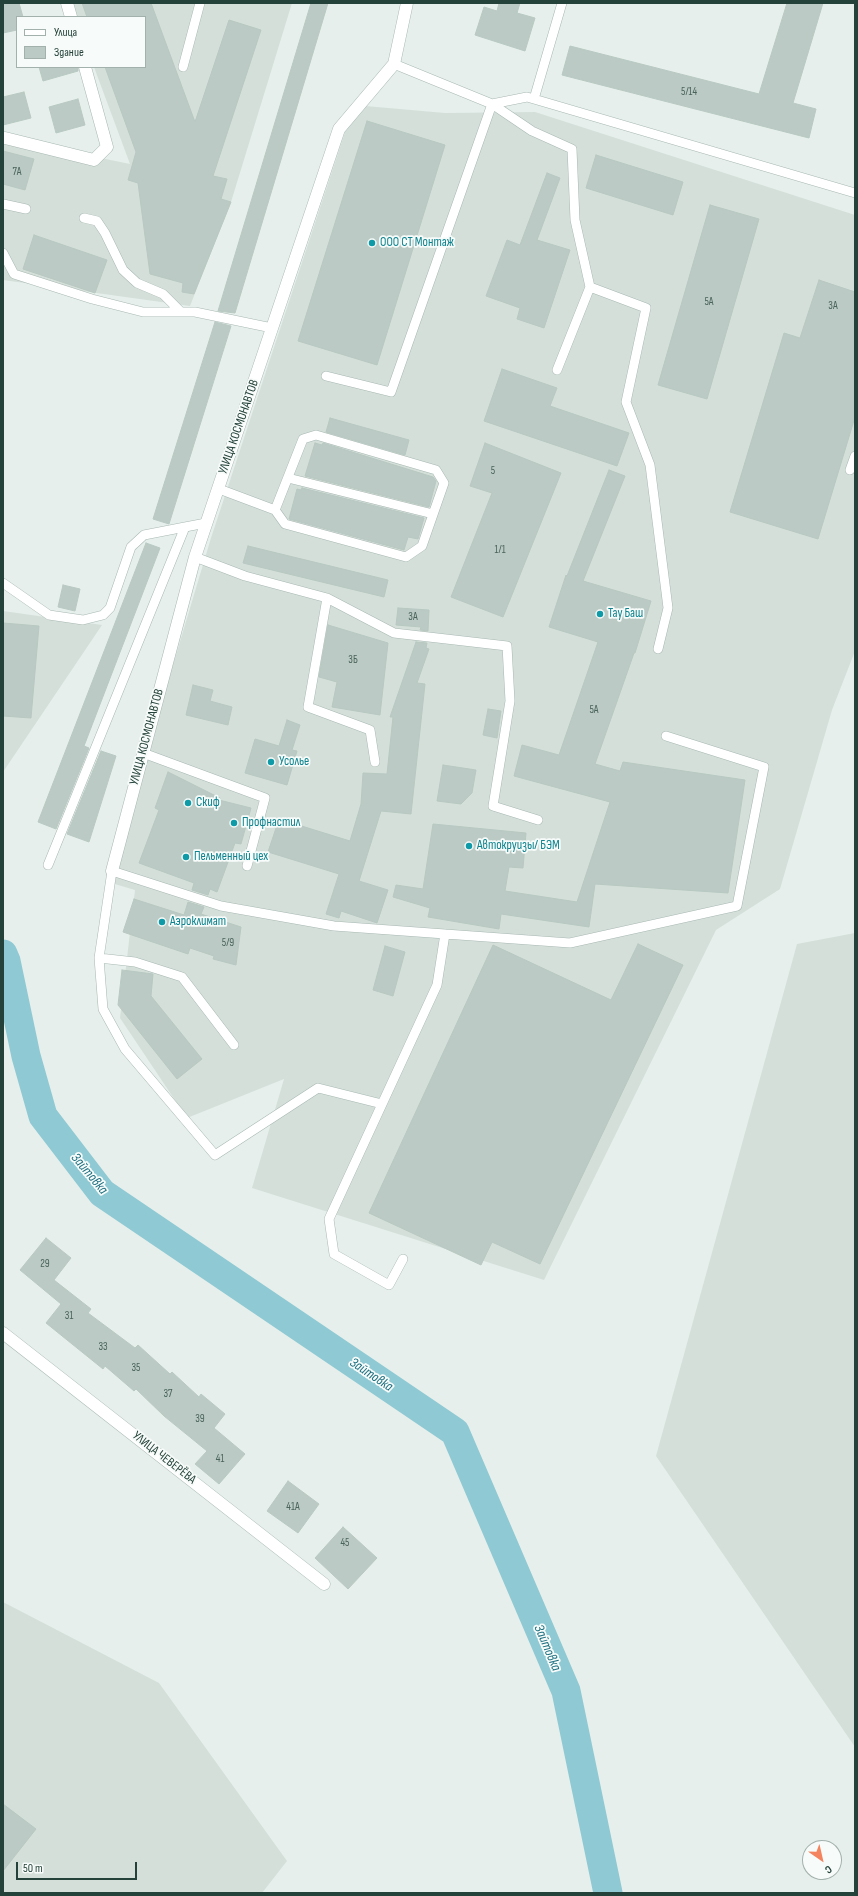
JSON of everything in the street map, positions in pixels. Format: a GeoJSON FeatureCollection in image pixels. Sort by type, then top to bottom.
{"type":"FeatureCollection","features":[{"type":"Feature","properties":{"kind":"street"},"geometry":{"type":"LineString","coordinates":[[67,3],[71,16]]}},
{"type":"Feature","properties":{"kind":"street","name":"УЛИЦА КОСМОНАВТОВ"},"geometry":{"type":"LineString","coordinates":[[112,871],[195,557],[339,129],[394,64],[407,3]]}},
{"type":"Feature","properties":{"kind":"street"},"geometry":{"type":"LineString","coordinates":[[5,138],[94,160],[107,147],[85,68]]}},
{"type":"Feature","properties":{"kind":"street","name":"УЛИЦА ЧЕВЕРЁВА"},"geometry":{"type":"LineString","coordinates":[[3,1333],[324,1584]]}},
{"type":"Feature","properties":{"kind":"lane"},"geometry":{"type":"LineString","coordinates":[[183,67],[200,3]]}},
{"type":"Feature","properties":{"kind":"lane"},"geometry":{"type":"LineString","coordinates":[[534,99],[562,3]]}},
{"type":"Feature","properties":{"kind":"lane"},"geometry":{"type":"LineString","coordinates":[[394,64],[492,104],[532,130],[572,149],[576,220],[590,287],[557,370]]}},
{"type":"Feature","properties":{"kind":"lane"},"geometry":{"type":"LineString","coordinates":[[492,104],[527,97],[855,193]]}},
{"type":"Feature","properties":{"kind":"lane"},"geometry":{"type":"LineString","coordinates":[[326,376],[391,392],[492,104]]}},
{"type":"Feature","properties":{"kind":"lane"},"geometry":{"type":"LineString","coordinates":[[3,204],[26,209]]}},
{"type":"Feature","properties":{"kind":"lane"},"geometry":{"type":"LineString","coordinates":[[84,218],[97,221],[105,233],[123,270],[137,283],[163,294],[181,312]]}},
{"type":"Feature","properties":{"kind":"lane"},"geometry":{"type":"LineString","coordinates":[[3,253],[14,274],[92,299],[143,312],[195,312],[272,328]]}},
{"type":"Feature","properties":{"kind":"lane"},"geometry":{"type":"LineString","coordinates":[[590,287],[646,308],[626,402],[650,465],[668,608],[658,649]]}},
{"type":"Feature","properties":{"kind":"lane"},"geometry":{"type":"LineString","coordinates":[[219,489],[275,510],[285,524],[406,557],[422,546],[444,483],[436,470],[316,435],[303,439],[275,510]]}},
{"type":"Feature","properties":{"kind":"lane"},"geometry":{"type":"LineString","coordinates":[[850,470],[855,456]]}},
{"type":"Feature","properties":{"kind":"lane"},"geometry":{"type":"LineString","coordinates":[[288,478],[433,514]]}},
{"type":"Feature","properties":{"kind":"lane"},"geometry":{"type":"LineString","coordinates":[[3,583],[49,615],[83,620],[102,615],[110,608],[131,547],[144,535],[206,523]]}},
{"type":"Feature","properties":{"kind":"lane"},"geometry":{"type":"LineString","coordinates":[[48,864],[185,527]]}},
{"type":"Feature","properties":{"kind":"lane"},"geometry":{"type":"LineString","coordinates":[[195,557],[245,576],[327,598],[394,633],[507,646],[510,701],[493,806],[538,820]]}},
{"type":"Feature","properties":{"kind":"lane"},"geometry":{"type":"LineString","coordinates":[[327,598],[308,707],[370,730],[375,762]]}},
{"type":"Feature","properties":{"kind":"lane"},"geometry":{"type":"LineString","coordinates":[[382,1104],[318,1088],[215,1155],[125,1049],[103,1009],[99,958],[112,871],[221,906],[334,926],[570,943],[737,906],[764,767],[666,736]]}},
{"type":"Feature","properties":{"kind":"lane"},"geometry":{"type":"LineString","coordinates":[[143,753],[265,798],[248,866]]}},
{"type":"Feature","properties":{"kind":"lane"},"geometry":{"type":"LineString","coordinates":[[403,1259],[389,1285],[334,1254],[329,1220],[437,985],[445,934]]}},
{"type":"Feature","properties":{"kind":"lane"},"geometry":{"type":"LineString","coordinates":[[99,958],[135,962],[182,977],[234,1045]]}},
{"type":"Feature","properties":{"kind":"shaded area"},"geometry":{"type":"Polygon","coordinates":[[[71,3],[292,3],[231,202],[190,306],[3,280],[3,138],[130,164],[94,68],[146,68],[146,16],[76,16],[71,3]]]}},
{"type":"Feature","properties":{"kind":"shaded area"},"geometry":{"type":"Polygon","coordinates":[[[354,105],[445,113],[535,112],[855,215],[855,651],[832,710],[780,889],[716,930],[544,1280],[252,1188],[284,1079],[187,1118],[120,1018],[135,890],[108,882],[211,538],[354,105]]]}},
{"type":"Feature","properties":{"kind":"shaded area"},"geometry":{"type":"Polygon","coordinates":[[[3,611],[102,625],[3,772],[3,611]]]}},
{"type":"Feature","properties":{"kind":"shaded area"},"geometry":{"type":"Polygon","coordinates":[[[855,933],[855,1747],[656,1456],[797,944],[855,933]]]}},
{"type":"Feature","properties":{"kind":"shaded area"},"geometry":{"type":"Polygon","coordinates":[[[3,1602],[159,1683],[287,1861],[262,1893],[3,1893],[3,1602]]]}},
{"type":"Feature","properties":{"kind":"building"},"geometry":{"type":"Polygon","coordinates":[[[3,3],[19,3],[23,16],[16,16],[16,30],[3,33],[3,3]]]}},
{"type":"Feature","properties":{"kind":"building"},"geometry":{"type":"Polygon","coordinates":[[[82,3],[151,3],[195,122],[229,20],[261,30],[213,176],[227,179],[221,199],[231,202],[194,294],[182,292],[183,283],[150,274],[138,183],[128,180],[136,152],[105,68],[146,68],[146,16],[87,16],[82,3]]]}},
{"type":"Feature","properties":{"kind":"building"},"geometry":{"type":"Polygon","coordinates":[[[311,3],[328,3],[235,313],[218,311],[311,3]]]}},
{"type":"Feature","properties":{"kind":"building"},"geometry":{"type":"Polygon","coordinates":[[[499,3],[520,3],[517,13],[535,18],[525,51],[475,35],[484,7],[497,11],[499,3]]]}},
{"type":"Feature","properties":{"kind":"building"},"geometry":{"type":"Polygon","coordinates":[[[787,3],[823,3],[793,103],[816,109],[809,138],[562,75],[570,46],[759,94],[787,3]]]}},
{"type":"Feature","properties":{"kind":"building"},"geometry":{"type":"Polygon","coordinates":[[[39,68],[78,68],[78,71],[43,81],[39,68]]]}},
{"type":"Feature","properties":{"kind":"building"},"geometry":{"type":"Polygon","coordinates":[[[24,92],[31,118],[3,125],[3,97],[24,92]]]}},
{"type":"Feature","properties":{"kind":"building"},"geometry":{"type":"Polygon","coordinates":[[[78,99],[85,125],[56,133],[49,107],[78,99]]]}},
{"type":"Feature","properties":{"kind":"building","name":"ООО СТ Монтаж"},"geometry":{"type":"Polygon","coordinates":[[[367,121],[445,145],[377,365],[298,341],[367,121]]]}},
{"type":"Feature","properties":{"kind":"building"},"geometry":{"type":"Polygon","coordinates":[[[3,151],[34,159],[25,190],[3,184],[3,151]]]}},
{"type":"Feature","properties":{"kind":"building"},"geometry":{"type":"Polygon","coordinates":[[[596,155],[683,182],[673,215],[586,188],[596,155]]]}},
{"type":"Feature","properties":{"kind":"building"},"geometry":{"type":"Polygon","coordinates":[[[547,173],[560,178],[537,240],[570,250],[544,328],[517,319],[520,308],[486,296],[507,240],[520,245],[547,173]]]}},
{"type":"Feature","properties":{"kind":"building"},"geometry":{"type":"Polygon","coordinates":[[[710,205],[759,219],[707,399],[658,385],[710,205]]]}},
{"type":"Feature","properties":{"kind":"building"},"geometry":{"type":"Polygon","coordinates":[[[34,235],[107,260],[95,293],[23,269],[34,235]]]}},
{"type":"Feature","properties":{"kind":"building"},"geometry":{"type":"Polygon","coordinates":[[[819,280],[855,292],[855,417],[818,539],[730,512],[784,333],[800,338],[819,280]]]}},
{"type":"Feature","properties":{"kind":"building"},"geometry":{"type":"Polygon","coordinates":[[[215,322],[231,326],[169,524],[153,519],[215,322]]]}},
{"type":"Feature","properties":{"kind":"building"},"geometry":{"type":"Polygon","coordinates":[[[502,369],[557,388],[550,406],[629,433],[617,466],[484,421],[502,369]]]}},
{"type":"Feature","properties":{"kind":"building"},"geometry":{"type":"Polygon","coordinates":[[[330,418],[409,440],[405,455],[326,432],[330,418]]]}},
{"type":"Feature","properties":{"kind":"building"},"geometry":{"type":"Polygon","coordinates":[[[315,443],[322,445],[323,443],[433,477],[436,481],[429,507],[305,476],[315,443]]]}},
{"type":"Feature","properties":{"kind":"building"},"geometry":{"type":"Polygon","coordinates":[[[485,443],[561,473],[503,617],[451,597],[492,493],[470,486],[485,443]]]}},
{"type":"Feature","properties":{"kind":"building"},"geometry":{"type":"Polygon","coordinates":[[[609,470],[625,476],[583,581],[651,601],[635,653],[595,764],[620,771],[623,762],[745,780],[728,893],[595,884],[589,927],[501,914],[499,929],[428,917],[430,908],[393,897],[396,885],[423,889],[433,824],[526,833],[523,868],[509,867],[505,891],[577,902],[610,802],[514,776],[522,745],[559,755],[598,642],[549,627],[566,575],[567,576],[609,470]]]}},
{"type":"Feature","properties":{"kind":"building"},"geometry":{"type":"Polygon","coordinates":[[[302,488],[424,518],[418,539],[408,537],[404,550],[289,519],[297,489],[301,490],[302,488]]]}},
{"type":"Feature","properties":{"kind":"building"},"geometry":{"type":"Polygon","coordinates":[[[146,543],[160,548],[84,746],[89,748],[56,829],[38,822],[146,543]]]}},
{"type":"Feature","properties":{"kind":"building"},"geometry":{"type":"Polygon","coordinates":[[[248,546],[388,580],[384,597],[243,563],[248,546]]]}},
{"type":"Feature","properties":{"kind":"building"},"geometry":{"type":"Polygon","coordinates":[[[63,585],[80,589],[75,611],[58,607],[63,585]]]}},
{"type":"Feature","properties":{"kind":"building"},"geometry":{"type":"Polygon","coordinates":[[[398,608],[429,610],[428,631],[420,630],[421,627],[396,625],[398,608]]]}},
{"type":"Feature","properties":{"kind":"building"},"geometry":{"type":"Polygon","coordinates":[[[3,623],[39,626],[31,718],[3,716],[3,623]]]}},
{"type":"Feature","properties":{"kind":"building"},"geometry":{"type":"Polygon","coordinates":[[[328,625],[388,643],[380,715],[332,707],[337,682],[319,677],[328,625]]]}},
{"type":"Feature","properties":{"kind":"building"},"geometry":{"type":"Polygon","coordinates":[[[416,642],[427,643],[426,648],[429,649],[417,683],[425,684],[411,814],[381,811],[359,881],[388,890],[377,923],[341,911],[339,918],[326,914],[339,874],[268,852],[279,819],[350,841],[361,804],[363,773],[387,774],[393,717],[390,717],[416,642]]]}},
{"type":"Feature","properties":{"kind":"building"},"geometry":{"type":"Polygon","coordinates":[[[193,685],[213,690],[210,701],[232,707],[228,725],[186,715],[193,685]]]}},
{"type":"Feature","properties":{"kind":"building"},"geometry":{"type":"Polygon","coordinates":[[[488,709],[501,711],[497,738],[483,735],[488,709]]]}},
{"type":"Feature","properties":{"kind":"building","name":"Усолье"},"geometry":{"type":"Polygon","coordinates":[[[287,720],[300,725],[292,750],[297,751],[287,785],[245,773],[255,739],[279,746],[287,720]]]}},
{"type":"Feature","properties":{"kind":"building"},"geometry":{"type":"Polygon","coordinates":[[[101,751],[116,756],[89,842],[67,834],[101,751]]]}},
{"type":"Feature","properties":{"kind":"building"},"geometry":{"type":"Polygon","coordinates":[[[443,765],[476,770],[472,793],[461,804],[437,801],[443,765]]]}},
{"type":"Feature","properties":{"kind":"building"},"geometry":{"type":"Polygon","coordinates":[[[168,772],[220,798],[219,800],[251,808],[241,844],[235,843],[217,892],[210,889],[208,895],[192,890],[194,883],[139,863],[159,810],[155,808],[168,772]]]}},
{"type":"Feature","properties":{"kind":"building","name":"Аэроклимат"},"geometry":{"type":"Polygon","coordinates":[[[134,899],[184,915],[188,902],[204,907],[201,914],[241,927],[236,965],[213,959],[214,956],[190,948],[188,954],[123,932],[134,899]]]}},
{"type":"Feature","properties":{"kind":"building"},"geometry":{"type":"Polygon","coordinates":[[[638,944],[683,965],[540,1264],[492,1242],[481,1265],[369,1213],[493,945],[611,1000],[638,944]]]}},
{"type":"Feature","properties":{"kind":"building"},"geometry":{"type":"Polygon","coordinates":[[[385,946],[405,952],[393,996],[373,990],[385,946]]]}},
{"type":"Feature","properties":{"kind":"building"},"geometry":{"type":"Polygon","coordinates":[[[122,970],[153,974],[151,996],[202,1059],[177,1079],[118,1005],[122,970]]]}},
{"type":"Feature","properties":{"kind":"building"},"geometry":{"type":"Polygon","coordinates":[[[46,1238],[71,1258],[54,1280],[91,1309],[88,1313],[135,1348],[138,1345],[170,1374],[172,1372],[199,1397],[201,1394],[225,1414],[214,1428],[245,1454],[219,1484],[195,1464],[207,1451],[164,1416],[136,1389],[134,1391],[105,1366],[103,1369],[46,1323],[61,1304],[20,1270],[46,1238]]]}},
{"type":"Feature","properties":{"kind":"building"},"geometry":{"type":"Polygon","coordinates":[[[288,1481],[319,1504],[298,1533],[267,1511],[288,1481]]]}},
{"type":"Feature","properties":{"kind":"building"},"geometry":{"type":"Polygon","coordinates":[[[343,1527],[377,1558],[348,1589],[315,1558],[343,1527]]]}},
{"type":"Feature","properties":{"kind":"building"},"geometry":{"type":"Polygon","coordinates":[[[3,1804],[36,1829],[3,1871],[3,1804]]]}},
{"type":"Feature","properties":{"kind":"waterway","name":"Зайтовка"},"geometry":{"type":"LineString","coordinates":[[3,954],[6,961],[26,1056],[43,1116],[102,1193],[455,1432],[566,1691],[608,1893]]}},
{"type":"Feature","properties":{"kind":"place","name":"ООО СТ Монтаж"},"geometry":{"type":"Point","coordinates":[372,243]}},
{"type":"Feature","properties":{"kind":"place","name":"Тау Баш"},"geometry":{"type":"Point","coordinates":[600,614]}},
{"type":"Feature","properties":{"kind":"place","name":"Усолье"},"geometry":{"type":"Point","coordinates":[271,762]}},
{"type":"Feature","properties":{"kind":"place","name":"Скиф"},"geometry":{"type":"Point","coordinates":[188,803]}},
{"type":"Feature","properties":{"kind":"place","name":"Профнастил"},"geometry":{"type":"Point","coordinates":[234,823]}},
{"type":"Feature","properties":{"kind":"place","name":"Автокруизы/ БЭМ"},"geometry":{"type":"Point","coordinates":[469,846]}},
{"type":"Feature","properties":{"kind":"place","name":"Пельменный цех"},"geometry":{"type":"Point","coordinates":[186,857]}},
{"type":"Feature","properties":{"kind":"place","name":"Аэроклимат"},"geometry":{"type":"Point","coordinates":[162,922]}}]}
